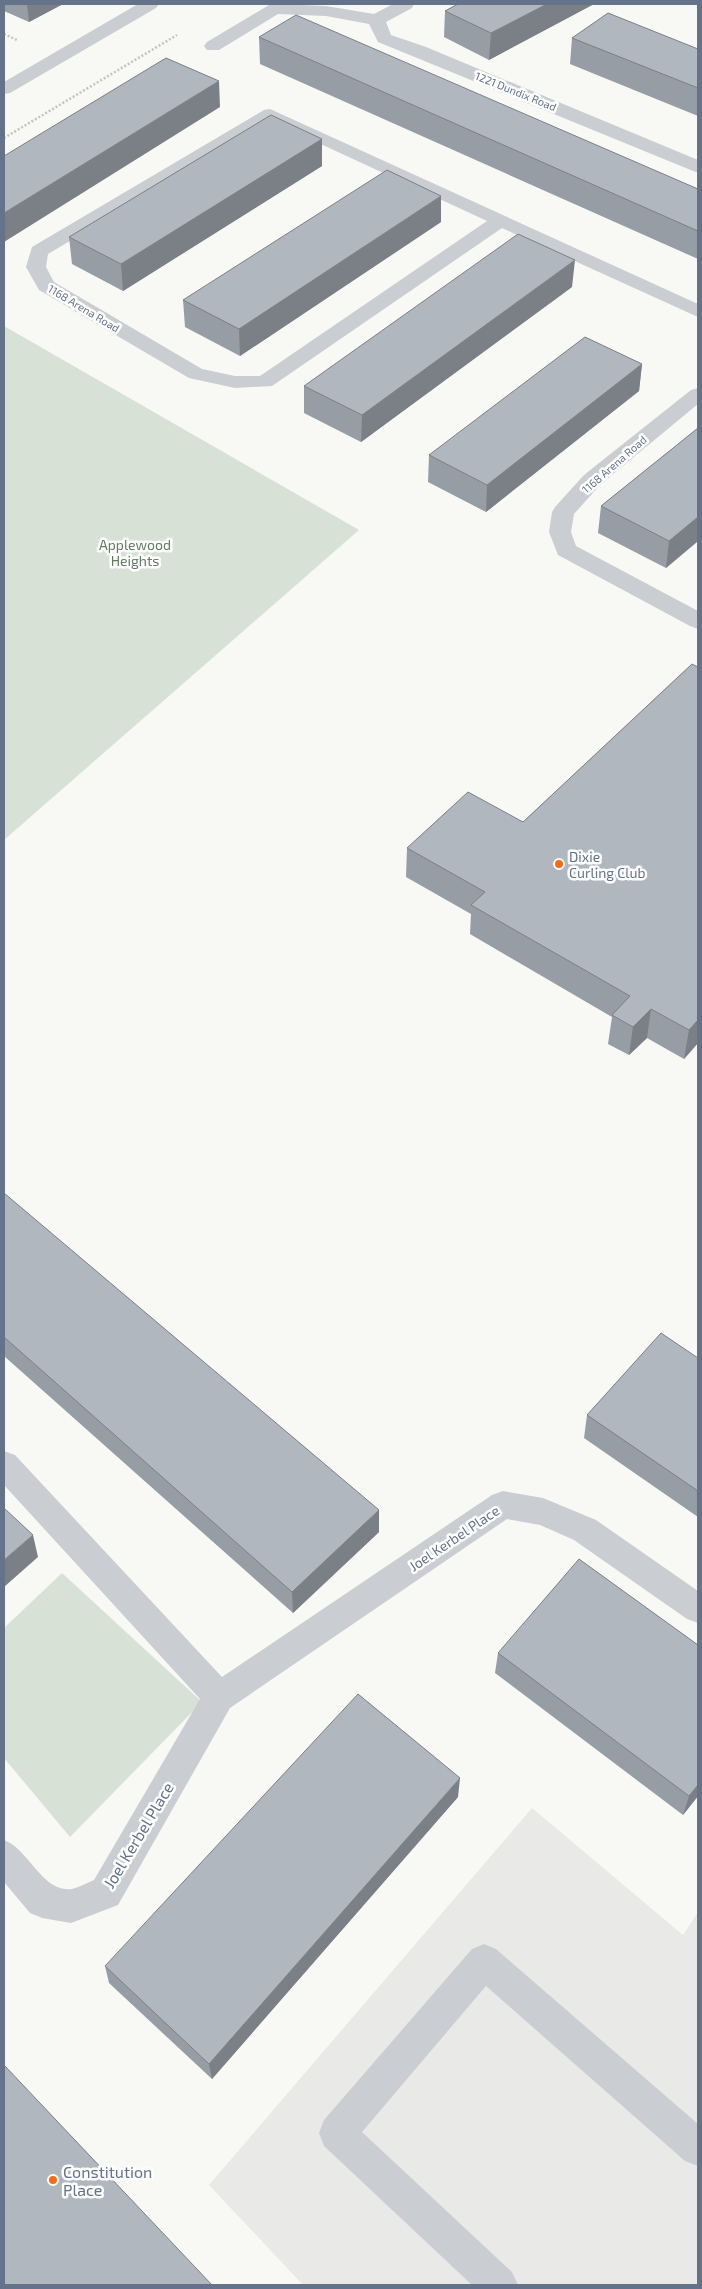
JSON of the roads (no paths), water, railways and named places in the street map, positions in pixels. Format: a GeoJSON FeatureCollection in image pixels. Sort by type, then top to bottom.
{"type":"FeatureCollection","features":[{"type":"Feature","properties":{"kind":"street"},"geometry":{"type":"LineString","coordinates":[[4,89],[150,4]]}},
{"type":"Feature","properties":{"kind":"street"},"geometry":{"type":"LineString","coordinates":[[214,46],[275,10],[326,11],[376,20],[406,4]]}},
{"type":"Feature","properties":{"kind":"street","name":"1221 Dundix Road"},"geometry":{"type":"LineString","coordinates":[[376,20],[384,38],[420,51],[698,166]]}},
{"type":"Feature","properties":{"kind":"street","name":"1168 Arena Road"},"geometry":{"type":"LineString","coordinates":[[500,221],[265,382],[235,382],[196,374],[46,286],[36,267],[39,251],[270,114],[698,311]]}},
{"type":"Feature","properties":{"kind":"street","name":"1168 Arena Road"},"geometry":{"type":"LineString","coordinates":[[698,394],[592,480],[563,512],[560,532],[566,550],[698,621]]}},
{"type":"Feature","properties":{"kind":"street"},"geometry":{"type":"LineString","coordinates":[[4,1464],[219,1697]]}},
{"type":"Feature","properties":{"kind":"street","name":"Joel Kerbel Place"},"geometry":{"type":"LineString","coordinates":[[4,1857],[42,1901],[71,1906],[106,1893],[219,1697],[503,1505],[543,1512],[586,1530],[698,1610]]}},
{"type":"Feature","properties":{"kind":"street"},"geometry":{"type":"LineString","coordinates":[[499,2285],[337,2133],[484,1961],[698,2148]]}},
{"type":"Feature","properties":{"kind":"place","name":"Dixie Curling Club"},"geometry":{"type":"Point","coordinates":[559,864]}},
{"type":"Feature","properties":{"kind":"place","name":"Constitution Place"},"geometry":{"type":"Point","coordinates":[53,2180]}},
{"type":"Feature","properties":{"kind":"park label","name":"Applewood Heights"},"geometry":{"type":"Point","coordinates":[135,552]}}]}
